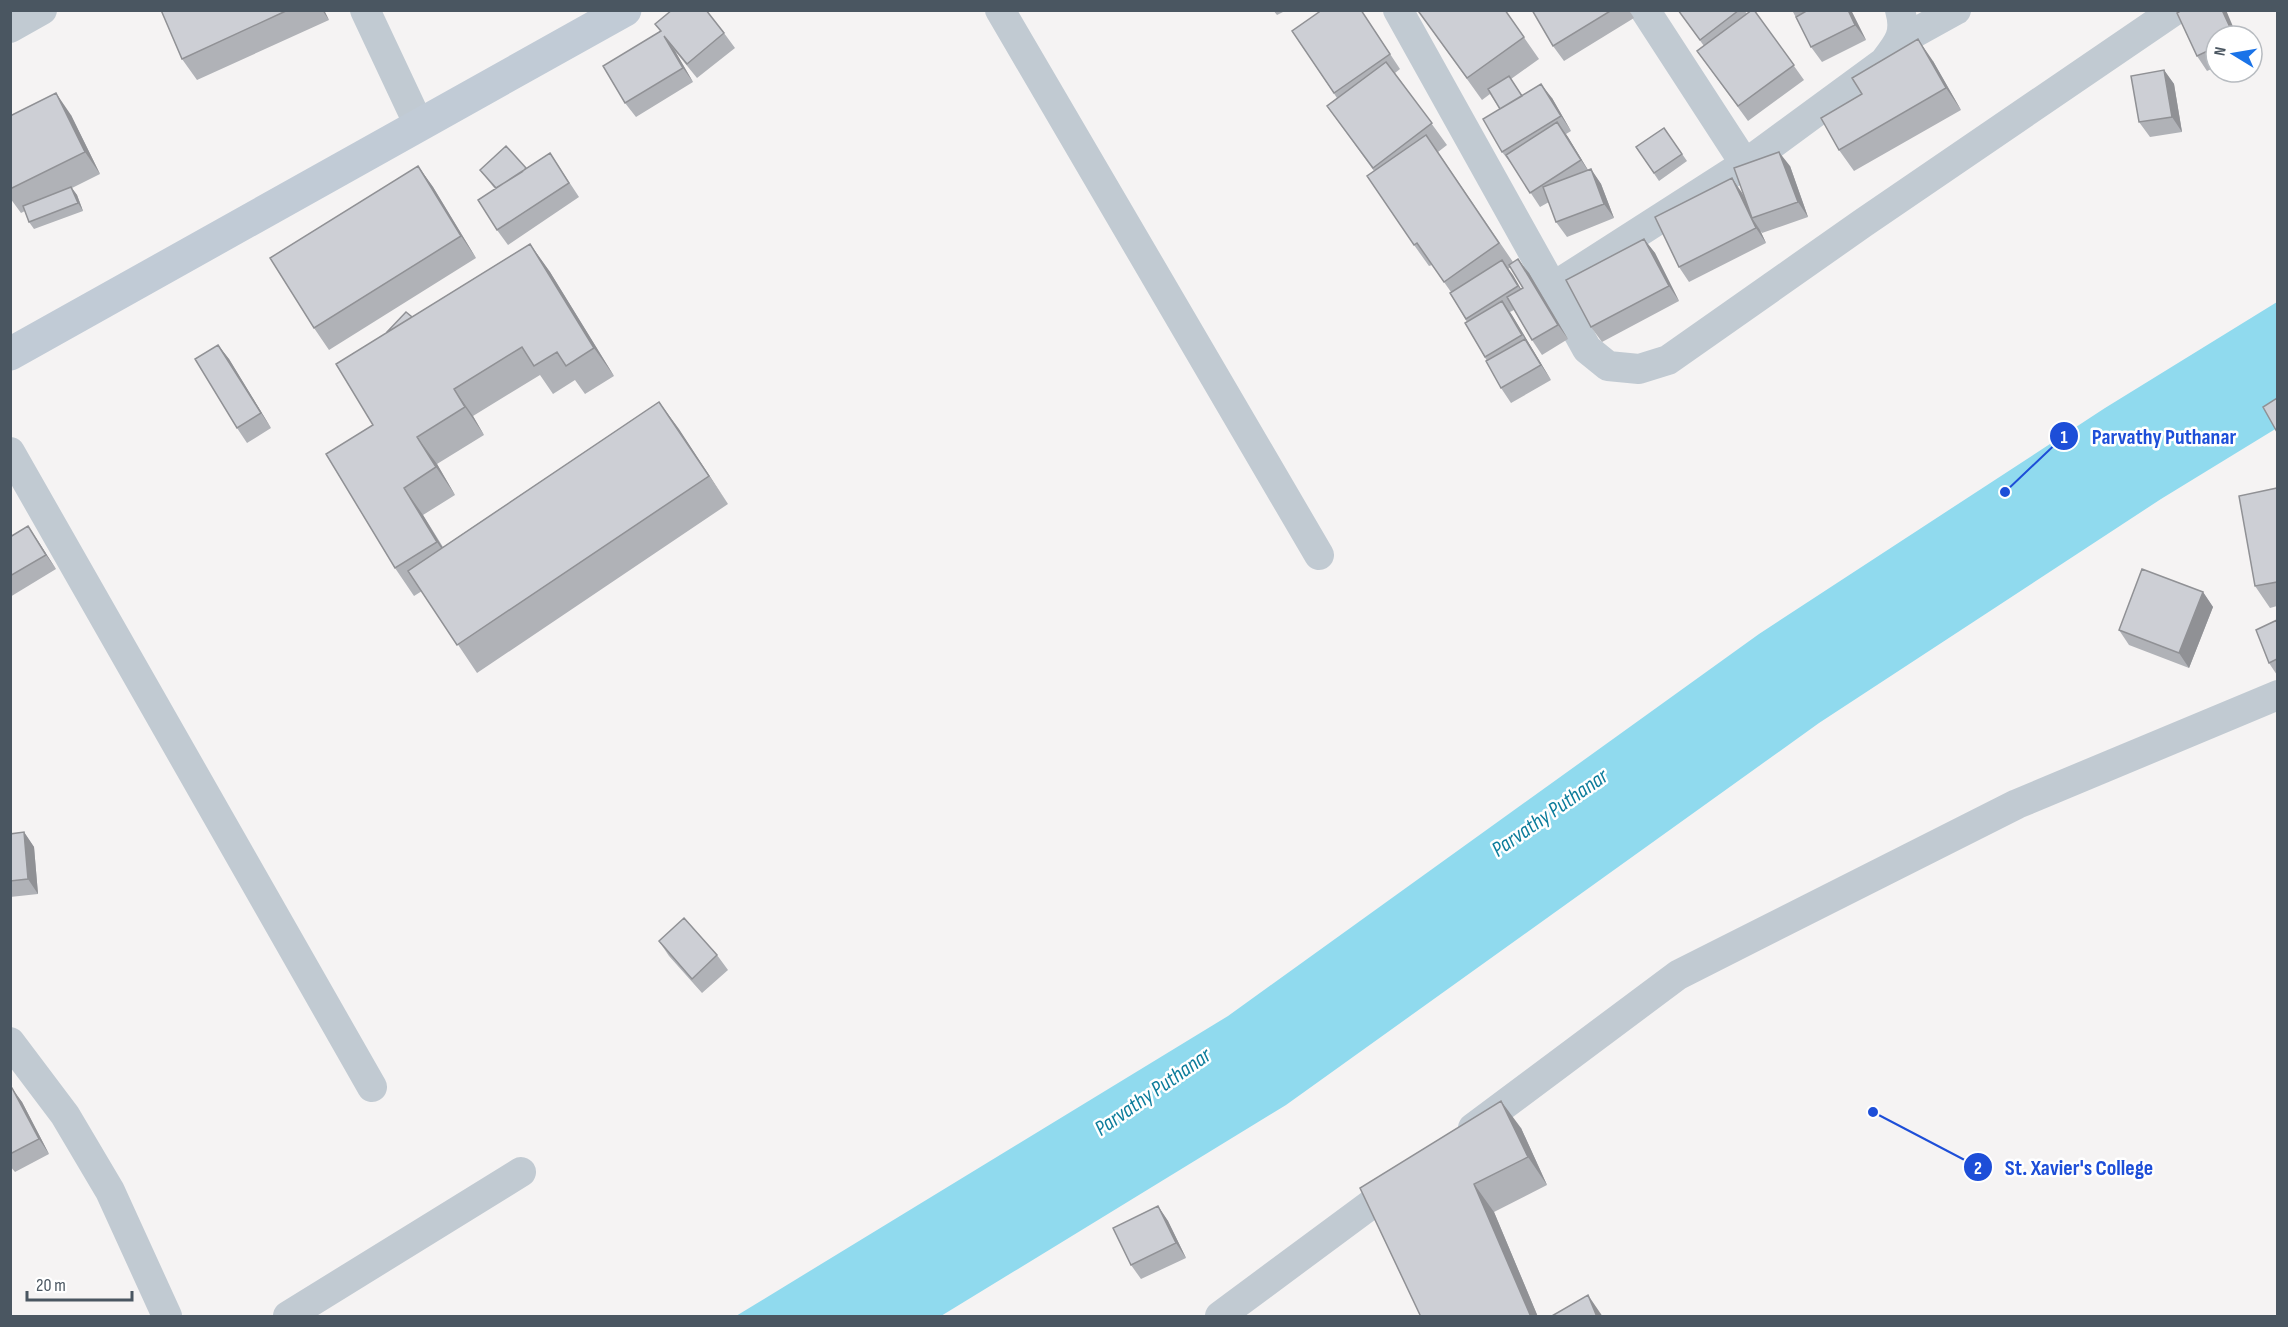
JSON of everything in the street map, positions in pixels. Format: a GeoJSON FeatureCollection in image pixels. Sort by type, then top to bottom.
{"type":"FeatureCollection","features":[{"type":"Feature","properties":{"kind":"street"},"geometry":{"type":"LineString","coordinates":[[10,28],[42,10]]}},
{"type":"Feature","properties":{"kind":"street"},"geometry":{"type":"LineString","coordinates":[[365,10],[419,125]]}},
{"type":"Feature","properties":{"kind":"street"},"geometry":{"type":"LineString","coordinates":[[10,354],[625,10]]}},
{"type":"Feature","properties":{"kind":"street"},"geometry":{"type":"LineString","coordinates":[[1000,10],[1320,555]]}},
{"type":"Feature","properties":{"kind":"street"},"geometry":{"type":"LineString","coordinates":[[1398,10],[1587,349],[1608,366],[1639,369],[1668,360],[1863,223],[2175,10]]}},
{"type":"Feature","properties":{"kind":"street"},"geometry":{"type":"LineString","coordinates":[[1645,10],[1745,164]]}},
{"type":"Feature","properties":{"kind":"street"},"geometry":{"type":"LineString","coordinates":[[1900,10],[1903,21],[1900,42]]}},
{"type":"Feature","properties":{"kind":"street"},"geometry":{"type":"LineString","coordinates":[[1553,287],[1745,164],[1884,62],[1900,42],[1956,10]]}},
{"type":"Feature","properties":{"kind":"street"},"geometry":{"type":"LineString","coordinates":[[10,452],[372,1087]]}},
{"type":"Feature","properties":{"kind":"street"},"geometry":{"type":"LineString","coordinates":[[1449,1146],[1678,975],[2017,804],[2277,695]]}},
{"type":"Feature","properties":{"kind":"street"},"geometry":{"type":"LineString","coordinates":[[10,1042],[65,1115],[110,1191],[167,1317]]}},
{"type":"Feature","properties":{"kind":"street"},"geometry":{"type":"LineString","coordinates":[[1220,1317],[1420,1167]]}},
{"type":"Feature","properties":{"kind":"street"},"geometry":{"type":"LineString","coordinates":[[288,1317],[521,1172]]}},
{"type":"Feature","properties":{"kind":"water"},"geometry":{"type":"Polygon","coordinates":[[[2277,302],[2277,428],[2161,499],[1819,723],[1286,1105],[941,1316],[736,1316],[1228,1016],[1759,634],[2105,408],[2277,302]]]}},
{"type":"Feature","properties":{"kind":"building"},"geometry":{"type":"Polygon","coordinates":[[[161,10],[288,10],[182,59],[161,10]]]}},
{"type":"Feature","properties":{"kind":"building"},"geometry":{"type":"Polygon","coordinates":[[[672,10],[706,10],[724,33],[687,64],[664,36],[683,68],[625,103],[603,66],[661,31],[655,24],[672,10]]]}},
{"type":"Feature","properties":{"kind":"building"},"geometry":{"type":"Polygon","coordinates":[[[1322,10],[1361,10],[1390,54],[1334,93],[1292,31],[1322,10]]]}},
{"type":"Feature","properties":{"kind":"building"},"geometry":{"type":"Polygon","coordinates":[[[1421,10],[1505,10],[1524,37],[1467,78],[1419,12],[1421,10]]]}},
{"type":"Feature","properties":{"kind":"building"},"geometry":{"type":"Polygon","coordinates":[[[1532,10],[1612,10],[1553,46],[1532,10]]]}},
{"type":"Feature","properties":{"kind":"building"},"geometry":{"type":"Polygon","coordinates":[[[1678,10],[1739,10],[1700,40],[1678,10]]]}},
{"type":"Feature","properties":{"kind":"building"},"geometry":{"type":"Polygon","coordinates":[[[1752,10],[1794,65],[1738,106],[1697,51],[1752,10]]]}},
{"type":"Feature","properties":{"kind":"building"},"geometry":{"type":"Polygon","coordinates":[[[1808,10],[1848,10],[1855,25],[1811,47],[1796,17],[1808,10]]]}},
{"type":"Feature","properties":{"kind":"building"},"geometry":{"type":"Polygon","coordinates":[[[2182,10],[2222,10],[2228,24],[2204,24],[2204,53],[2197,56],[2177,13],[2182,10]]]}},
{"type":"Feature","properties":{"kind":"building"},"geometry":{"type":"Polygon","coordinates":[[[1918,39],[1946,88],[1839,150],[1821,118],[1862,94],[1852,78],[1918,39]]]}},
{"type":"Feature","properties":{"kind":"building"},"geometry":{"type":"Polygon","coordinates":[[[1386,62],[1432,123],[1373,168],[1327,106],[1386,62]]]}},
{"type":"Feature","properties":{"kind":"building"},"geometry":{"type":"Polygon","coordinates":[[[2164,70],[2172,117],[2139,122],[2131,76],[2164,70]]]}},
{"type":"Feature","properties":{"kind":"building"},"geometry":{"type":"Polygon","coordinates":[[[1509,76],[1522,96],[1500,109],[1488,89],[1509,76]]]}},
{"type":"Feature","properties":{"kind":"building"},"geometry":{"type":"Polygon","coordinates":[[[1541,84],[1561,116],[1502,152],[1483,119],[1541,84]]]}},
{"type":"Feature","properties":{"kind":"building"},"geometry":{"type":"Polygon","coordinates":[[[56,93],[85,152],[10,189],[10,116],[56,93]]]}},
{"type":"Feature","properties":{"kind":"building"},"geometry":{"type":"Polygon","coordinates":[[[1557,122],[1581,160],[1530,193],[1506,155],[1557,122]]]}},
{"type":"Feature","properties":{"kind":"building"},"geometry":{"type":"Polygon","coordinates":[[[1664,128],[1682,154],[1654,173],[1636,147],[1664,128]]]}},
{"type":"Feature","properties":{"kind":"building"},"geometry":{"type":"Polygon","coordinates":[[[1426,135],[1499,243],[1444,282],[1417,243],[1414,245],[1367,176],[1426,135]]]}},
{"type":"Feature","properties":{"kind":"building"},"geometry":{"type":"Polygon","coordinates":[[[506,146],[526,168],[496,188],[480,170],[506,146]]]}},
{"type":"Feature","properties":{"kind":"building"},"geometry":{"type":"Polygon","coordinates":[[[1779,152],[1798,202],[1752,218],[1734,168],[1779,152]]]}},
{"type":"Feature","properties":{"kind":"building"},"geometry":{"type":"Polygon","coordinates":[[[550,153],[569,183],[497,230],[478,200],[550,153]]]}},
{"type":"Feature","properties":{"kind":"building"},"geometry":{"type":"Polygon","coordinates":[[[418,166],[461,236],[314,328],[270,258],[418,166]]]}},
{"type":"Feature","properties":{"kind":"building"},"geometry":{"type":"Polygon","coordinates":[[[1591,169],[1604,204],[1556,222],[1543,187],[1591,169]]]}},
{"type":"Feature","properties":{"kind":"building"},"geometry":{"type":"Polygon","coordinates":[[[1732,178],[1756,228],[1679,267],[1655,217],[1732,178]]]}},
{"type":"Feature","properties":{"kind":"building"},"geometry":{"type":"Polygon","coordinates":[[[71,187],[78,203],[29,222],[23,206],[71,187]]]}},
{"type":"Feature","properties":{"kind":"building"},"geometry":{"type":"Polygon","coordinates":[[[1644,239],[1669,286],[1591,327],[1566,280],[1644,239]]]}},
{"type":"Feature","properties":{"kind":"building"},"geometry":{"type":"Polygon","coordinates":[[[530,244],[594,348],[566,366],[557,352],[534,366],[522,347],[454,389],[465,407],[417,437],[436,467],[404,488],[437,542],[395,568],[326,454],[373,425],[336,364],[530,244]]]}},
{"type":"Feature","properties":{"kind":"building"},"geometry":{"type":"Polygon","coordinates":[[[1518,259],[1558,325],[1532,340],[1507,297],[1523,288],[1509,265],[1518,259]]]}},
{"type":"Feature","properties":{"kind":"building"},"geometry":{"type":"Polygon","coordinates":[[[1502,260],[1518,286],[1466,319],[1450,293],[1502,260]]]}},
{"type":"Feature","properties":{"kind":"building"},"geometry":{"type":"Polygon","coordinates":[[[1502,301],[1522,335],[1485,357],[1465,323],[1502,301]]]}},
{"type":"Feature","properties":{"kind":"building"},"geometry":{"type":"Polygon","coordinates":[[[406,312],[412,317],[386,333],[406,312]]]}},
{"type":"Feature","properties":{"kind":"building"},"geometry":{"type":"Polygon","coordinates":[[[1525,339],[1541,365],[1501,388],[1486,361],[1525,339]]]}},
{"type":"Feature","properties":{"kind":"building"},"geometry":{"type":"Polygon","coordinates":[[[218,345],[261,413],[237,428],[195,359],[218,345]]]}},
{"type":"Feature","properties":{"kind":"building"},"geometry":{"type":"Polygon","coordinates":[[[2277,398],[2277,432],[2263,407],[2277,398]]]}},
{"type":"Feature","properties":{"kind":"building"},"geometry":{"type":"Polygon","coordinates":[[[659,402],[709,476],[457,645],[408,571],[659,402]]]}},
{"type":"Feature","properties":{"kind":"building"},"geometry":{"type":"Polygon","coordinates":[[[2277,488],[2277,582],[2255,586],[2239,496],[2277,488]]]}},
{"type":"Feature","properties":{"kind":"building"},"geometry":{"type":"Polygon","coordinates":[[[28,526],[46,555],[10,576],[10,537],[28,526]]]}},
{"type":"Feature","properties":{"kind":"building"},"geometry":{"type":"Polygon","coordinates":[[[2142,569],[2203,592],[2179,653],[2119,630],[2142,569]]]}},
{"type":"Feature","properties":{"kind":"building"},"geometry":{"type":"Polygon","coordinates":[[[2277,620],[2277,659],[2269,663],[2256,630],[2277,620]]]}},
{"type":"Feature","properties":{"kind":"building"},"geometry":{"type":"Polygon","coordinates":[[[24,832],[28,879],[10,881],[10,834],[24,832]]]}},
{"type":"Feature","properties":{"kind":"building"},"geometry":{"type":"Polygon","coordinates":[[[684,918],[717,955],[692,979],[659,941],[684,918]]]}},
{"type":"Feature","properties":{"kind":"building"},"geometry":{"type":"Polygon","coordinates":[[[10,1088],[39,1139],[10,1154],[10,1088]]]}},
{"type":"Feature","properties":{"kind":"building"},"geometry":{"type":"Polygon","coordinates":[[[1501,1101],[1528,1157],[1474,1184],[1531,1317],[1421,1317],[1360,1188],[1501,1101]]]}},
{"type":"Feature","properties":{"kind":"building"},"geometry":{"type":"Polygon","coordinates":[[[1158,1206],[1176,1243],[1131,1265],[1113,1228],[1158,1206]]]}},
{"type":"Feature","properties":{"kind":"building"},"geometry":{"type":"Polygon","coordinates":[[[1588,1295],[1597,1317],[1550,1317],[1588,1295]]]}},
{"type":"Feature","properties":{"kind":"place","name":"Parvathy Puthanar"},"geometry":{"type":"Point","coordinates":[2005,492]}},
{"type":"Feature","properties":{"kind":"place","name":"St. Xavier's College"},"geometry":{"type":"Point","coordinates":[1873,1112]}}]}
